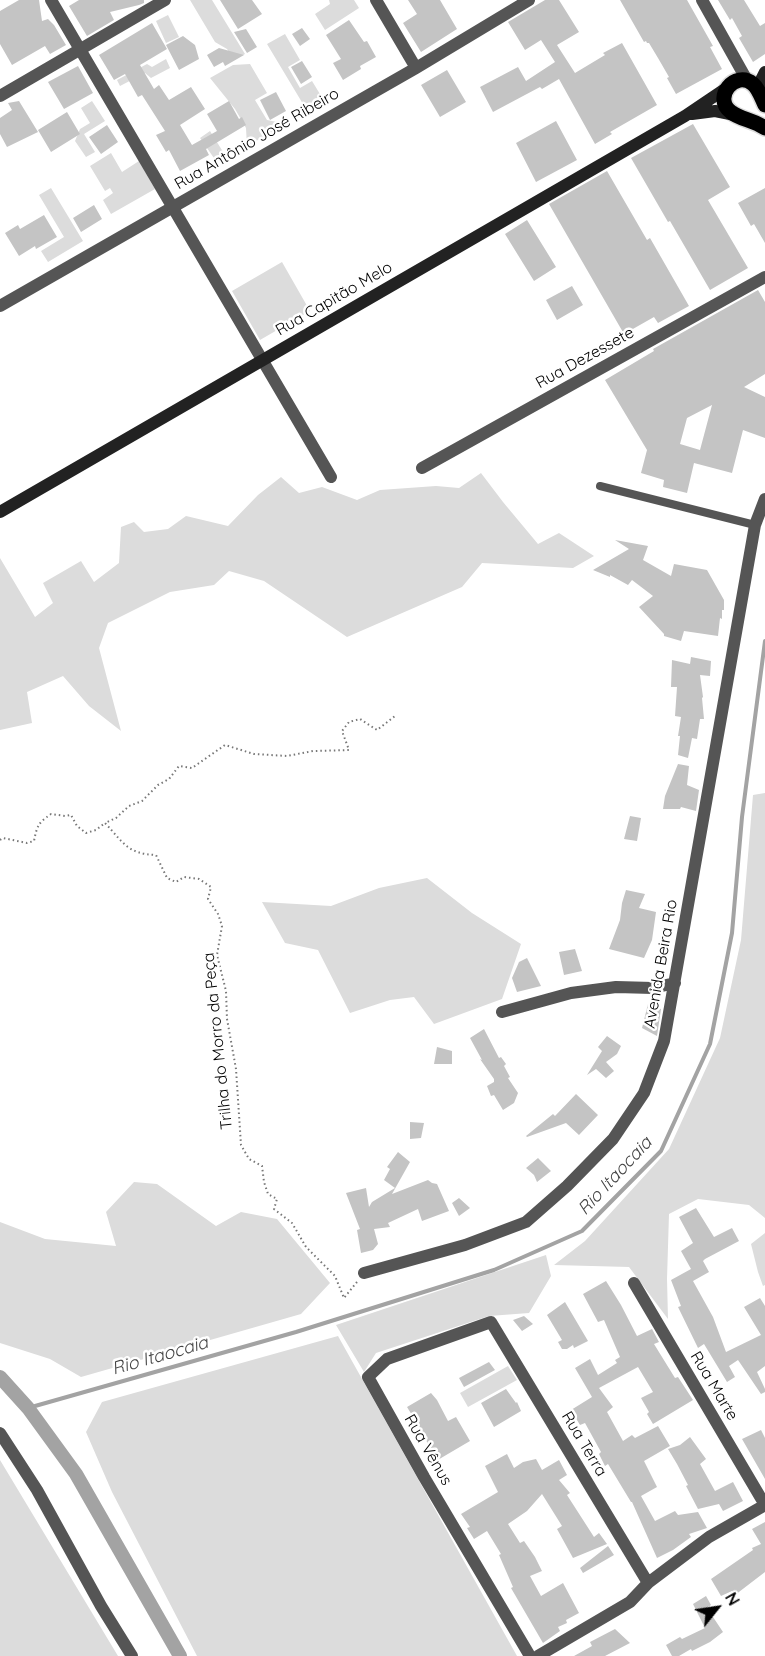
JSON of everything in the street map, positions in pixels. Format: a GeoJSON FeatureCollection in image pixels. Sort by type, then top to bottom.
{"type":"FeatureCollection","features":[{"type":"Feature","properties":{"kind":"main road"},"geometry":{"type":"LineString","coordinates":[[748,81],[765,72]]}},
{"type":"Feature","properties":{"kind":"main road"},"geometry":{"type":"LineString","coordinates":[[738,115],[752,113],[756,110],[762,99],[761,80],[765,72]]}},
{"type":"Feature","properties":{"kind":"main road"},"geometry":{"type":"LineString","coordinates":[[762,99],[757,88],[743,80],[730,85],[725,91],[724,103],[730,112],[765,128]]}},
{"type":"Feature","properties":{"kind":"main road","name":"Rua Capitão Melo"},"geometry":{"type":"LineString","coordinates":[[0,512],[685,116],[730,85]]}},
{"type":"Feature","properties":{"kind":"main road","name":"Rua Capitão Melo"},"geometry":{"type":"LineString","coordinates":[[685,116],[710,111],[738,115]]}},
{"type":"Feature","properties":{"kind":"street"},"geometry":{"type":"LineString","coordinates":[[51,0],[331,477]]}},
{"type":"Feature","properties":{"kind":"street"},"geometry":{"type":"LineString","coordinates":[[0,96],[165,0]]}},
{"type":"Feature","properties":{"kind":"street"},"geometry":{"type":"LineString","coordinates":[[376,0],[416,68]]}},
{"type":"Feature","properties":{"kind":"street","name":"Rua Antônio José Ribeiro"},"geometry":{"type":"LineString","coordinates":[[0,306],[416,68],[529,0]]}},
{"type":"Feature","properties":{"kind":"street"},"geometry":{"type":"LineString","coordinates":[[702,0],[748,81]]}},
{"type":"Feature","properties":{"kind":"street"},"geometry":{"type":"LineString","coordinates":[[730,85],[735,77],[737,63]]}},
{"type":"Feature","properties":{"kind":"street","name":"Rua Dezessete"},"geometry":{"type":"LineString","coordinates":[[422,468],[765,277]]}},
{"type":"Feature","properties":{"kind":"street","name":"Avenida Beira Rio"},"geometry":{"type":"LineString","coordinates":[[364,1273],[465,1245],[526,1222],[567,1186],[613,1139],[644,1093],[664,1041],[755,525],[765,499]]}},
{"type":"Feature","properties":{"kind":"street"},"geometry":{"type":"LineString","coordinates":[[502,1012],[571,993],[616,987],[653,988],[675,983]]}},
{"type":"Feature","properties":{"kind":"street","name":"Rua Marte"},"geometry":{"type":"LineString","coordinates":[[634,1283],[765,1505]]}},
{"type":"Feature","properties":{"kind":"street","name":"Rua Terra"},"geometry":{"type":"LineString","coordinates":[[491,1322],[648,1583]]}},
{"type":"Feature","properties":{"kind":"street","name":"Rua Vênus"},"geometry":{"type":"LineString","coordinates":[[491,1322],[387,1359],[368,1377],[530,1656]]}},
{"type":"Feature","properties":{"kind":"street"},"geometry":{"type":"LineString","coordinates":[[0,1433],[37,1490],[101,1606],[132,1656]]}},
{"type":"Feature","properties":{"kind":"street"},"geometry":{"type":"LineString","coordinates":[[538,1656],[630,1602],[648,1583],[709,1538],[765,1505]]}},
{"type":"Feature","properties":{"kind":"lane"},"geometry":{"type":"LineString","coordinates":[[600,486],[755,525]]}},
{"type":"Feature","properties":{"kind":"path"},"geometry":{"type":"LineString","coordinates":[[0,840],[3,838],[27,843],[34,841],[37,826],[51,814],[71,815],[77,826],[86,833],[96,830],[116,818],[129,806],[142,801],[158,784],[169,779],[179,766],[192,768],[225,745],[254,754],[287,756],[313,751],[349,750],[342,731],[349,722],[360,718],[377,730],[395,716]]}},
{"type":"Feature","properties":{"kind":"path","name":"Trilha do Morro da Peça"},"geometry":{"type":"LineString","coordinates":[[105,823],[125,847],[143,855],[156,855],[167,878],[176,882],[184,877],[199,879],[211,887],[208,899],[218,914],[222,926],[217,954],[226,991],[227,1019],[236,1069],[241,1145],[249,1159],[262,1166],[268,1194],[277,1199],[274,1209],[292,1223],[306,1247],[335,1276],[344,1298],[364,1273]]}},
{"type":"Feature","properties":{"kind":"shaded area"},"geometry":{"type":"Polygon","coordinates":[[[190,0],[212,0],[245,54],[234,60],[227,49],[215,42],[190,0]]]}},
{"type":"Feature","properties":{"kind":"shaded area"},"geometry":{"type":"Polygon","coordinates":[[[329,0],[354,0],[359,8],[325,30],[315,14],[330,4],[329,0]]]}},
{"type":"Feature","properties":{"kind":"shaded area"},"geometry":{"type":"Polygon","coordinates":[[[168,15],[179,37],[166,43],[156,21],[168,15]]]}},
{"type":"Feature","properties":{"kind":"shaded area"},"geometry":{"type":"Polygon","coordinates":[[[285,34],[300,60],[288,67],[300,88],[312,81],[323,99],[306,109],[267,44],[285,34]]]}},
{"type":"Feature","properties":{"kind":"shaded area"},"geometry":{"type":"Polygon","coordinates":[[[166,59],[170,68],[151,78],[145,73],[120,86],[117,80],[147,64],[152,67],[166,59]]]}},
{"type":"Feature","properties":{"kind":"shaded area"},"geometry":{"type":"Polygon","coordinates":[[[250,64],[267,93],[255,100],[267,120],[287,124],[247,146],[246,128],[235,109],[210,78],[233,65],[250,64]]]}},
{"type":"Feature","properties":{"kind":"shaded area"},"geometry":{"type":"Polygon","coordinates":[[[92,101],[105,121],[84,134],[95,152],[86,157],[75,141],[80,129],[90,123],[81,108],[92,101]]]}},
{"type":"Feature","properties":{"kind":"shaded area"},"geometry":{"type":"Polygon","coordinates":[[[210,131],[225,155],[216,161],[200,138],[210,131]]]}},
{"type":"Feature","properties":{"kind":"shaded area"},"geometry":{"type":"Polygon","coordinates":[[[111,153],[122,172],[139,161],[155,189],[111,214],[103,200],[113,193],[110,188],[105,191],[90,166],[111,153]]]}},
{"type":"Feature","properties":{"kind":"shaded area"},"geometry":{"type":"Polygon","coordinates":[[[51,188],[83,241],[48,262],[41,251],[64,237],[39,195],[51,188]]]}},
{"type":"Feature","properties":{"kind":"shaded area"},"geometry":{"type":"Polygon","coordinates":[[[282,262],[310,311],[260,340],[232,291],[282,262]]]}},
{"type":"Feature","properties":{"kind":"shaded area"},"geometry":{"type":"Polygon","coordinates":[[[481,473],[538,544],[559,533],[594,556],[573,568],[482,563],[462,587],[347,637],[264,581],[229,571],[214,585],[170,592],[108,623],[99,648],[121,731],[89,706],[63,676],[27,692],[32,723],[0,730],[0,558],[35,617],[53,603],[43,583],[81,561],[94,582],[119,563],[121,527],[134,522],[144,532],[168,529],[186,516],[228,526],[258,495],[281,477],[299,493],[322,487],[357,500],[380,490],[436,486],[459,488],[481,473]]]}},
{"type":"Feature","properties":{"kind":"shaded area"},"geometry":{"type":"Polygon","coordinates":[[[765,793],[765,1218],[749,1205],[698,1199],[669,1214],[668,1319],[629,1267],[554,1265],[585,1241],[669,1149],[720,1038],[741,940],[753,795],[765,793]]]}},
{"type":"Feature","properties":{"kind":"shaded area"},"geometry":{"type":"Polygon","coordinates":[[[427,878],[472,913],[521,944],[502,999],[434,1024],[414,997],[390,1000],[350,1013],[318,950],[285,943],[262,902],[331,906],[379,888],[427,878]]]}},
{"type":"Feature","properties":{"kind":"shaded area"},"geometry":{"type":"Polygon","coordinates":[[[134,1182],[157,1184],[216,1226],[241,1212],[277,1219],[330,1283],[301,1314],[81,1377],[50,1359],[0,1343],[0,1222],[45,1239],[116,1246],[106,1212],[134,1182]]]}},
{"type":"Feature","properties":{"kind":"shaded area"},"geometry":{"type":"Polygon","coordinates":[[[765,1233],[765,1285],[763,1286],[751,1244],[765,1233]]]}},
{"type":"Feature","properties":{"kind":"shaded area"},"geometry":{"type":"Polygon","coordinates":[[[546,1255],[551,1276],[529,1313],[489,1316],[376,1353],[364,1372],[336,1325],[546,1255]]]}},
{"type":"Feature","properties":{"kind":"shaded area"},"geometry":{"type":"Polygon","coordinates":[[[338,1336],[517,1656],[197,1656],[112,1492],[86,1432],[102,1402],[338,1336]]]}},
{"type":"Feature","properties":{"kind":"shaded area"},"geometry":{"type":"Polygon","coordinates":[[[508,1366],[517,1380],[468,1407],[460,1393],[508,1366]]]}},
{"type":"Feature","properties":{"kind":"shaded area"},"geometry":{"type":"Polygon","coordinates":[[[0,1460],[118,1656],[0,1656],[0,1460]]]}},
{"type":"Feature","properties":{"kind":"building"},"geometry":{"type":"Polygon","coordinates":[[[19,0],[39,0],[42,21],[48,19],[54,25],[66,45],[50,54],[45,46],[12,65],[0,44],[0,11],[19,0]]]}},
{"type":"Feature","properties":{"kind":"building"},"geometry":{"type":"Polygon","coordinates":[[[79,0],[144,0],[144,3],[110,12],[114,20],[87,36],[69,6],[79,0]]]}},
{"type":"Feature","properties":{"kind":"building"},"geometry":{"type":"Polygon","coordinates":[[[220,0],[252,0],[262,14],[238,29],[220,0]]]}},
{"type":"Feature","properties":{"kind":"building"},"geometry":{"type":"Polygon","coordinates":[[[408,0],[440,0],[457,29],[421,52],[403,23],[417,14],[408,0]]]}},
{"type":"Feature","properties":{"kind":"building"},"geometry":{"type":"Polygon","coordinates":[[[545,0],[559,0],[579,32],[557,45],[575,73],[622,43],[657,105],[610,132],[612,134],[595,144],[559,79],[493,112],[480,87],[518,67],[526,81],[555,62],[541,40],[525,50],[508,22],[545,0]]]}},
{"type":"Feature","properties":{"kind":"building"},"geometry":{"type":"Polygon","coordinates":[[[620,0],[687,0],[713,46],[710,47],[722,69],[676,94],[658,58],[649,43],[644,42],[620,0]]]}},
{"type":"Feature","properties":{"kind":"building"},"geometry":{"type":"Polygon","coordinates":[[[718,0],[744,0],[760,26],[765,23],[765,54],[753,62],[739,38],[742,36],[732,18],[730,20],[718,0]]]}},
{"type":"Feature","properties":{"kind":"building"},"geometry":{"type":"Polygon","coordinates":[[[349,20],[364,42],[367,41],[376,57],[343,80],[333,63],[341,59],[326,35],[349,20]]]}},
{"type":"Feature","properties":{"kind":"building"},"geometry":{"type":"Polygon","coordinates":[[[152,23],[167,49],[140,65],[154,89],[159,85],[169,100],[191,87],[205,109],[180,125],[192,145],[217,131],[207,114],[229,101],[239,119],[242,117],[246,125],[206,149],[209,155],[180,171],[169,150],[166,152],[156,135],[165,131],[142,95],[138,97],[125,74],[114,80],[99,55],[152,23]]]}},
{"type":"Feature","properties":{"kind":"building"},"geometry":{"type":"Polygon","coordinates":[[[302,28],[310,39],[300,46],[292,34],[302,28]]]}},
{"type":"Feature","properties":{"kind":"building"},"geometry":{"type":"Polygon","coordinates":[[[246,29],[257,47],[247,53],[234,32],[246,29]]]}},
{"type":"Feature","properties":{"kind":"building"},"geometry":{"type":"Polygon","coordinates":[[[183,36],[195,45],[199,59],[179,70],[166,45],[183,36]]]}},
{"type":"Feature","properties":{"kind":"building"},"geometry":{"type":"Polygon","coordinates":[[[219,48],[244,55],[225,66],[223,62],[214,67],[207,55],[219,48]]]}},
{"type":"Feature","properties":{"kind":"building"},"geometry":{"type":"Polygon","coordinates":[[[302,61],[312,77],[301,84],[291,67],[302,61]]]}},
{"type":"Feature","properties":{"kind":"building"},"geometry":{"type":"Polygon","coordinates":[[[78,66],[93,93],[64,109],[48,82],[78,66]]]}},
{"type":"Feature","properties":{"kind":"building"},"geometry":{"type":"Polygon","coordinates":[[[447,70],[466,102],[440,117],[421,85],[447,70]]]}},
{"type":"Feature","properties":{"kind":"building"},"geometry":{"type":"Polygon","coordinates":[[[276,92],[286,111],[270,120],[260,100],[276,92]]]}},
{"type":"Feature","properties":{"kind":"building"},"geometry":{"type":"Polygon","coordinates":[[[19,101],[38,132],[7,147],[0,134],[0,118],[12,110],[8,103],[19,101]]]}},
{"type":"Feature","properties":{"kind":"building"},"geometry":{"type":"Polygon","coordinates":[[[67,112],[80,134],[51,152],[38,130],[67,112]]]}},
{"type":"Feature","properties":{"kind":"building"},"geometry":{"type":"Polygon","coordinates":[[[556,121],[577,160],[536,182],[516,143],[556,121]]]}},
{"type":"Feature","properties":{"kind":"building"},"geometry":{"type":"Polygon","coordinates":[[[693,124],[730,187],[708,200],[748,268],[710,290],[631,158],[693,124]]]}},
{"type":"Feature","properties":{"kind":"building"},"geometry":{"type":"Polygon","coordinates":[[[107,125],[118,142],[101,154],[89,137],[107,125]]]}},
{"type":"Feature","properties":{"kind":"building"},"geometry":{"type":"Polygon","coordinates":[[[607,171],[647,240],[650,238],[689,306],[658,323],[654,317],[624,334],[549,204],[607,171]]]}},
{"type":"Feature","properties":{"kind":"building"},"geometry":{"type":"Polygon","coordinates":[[[765,188],[765,243],[754,224],[751,226],[738,203],[765,188]]]}},
{"type":"Feature","properties":{"kind":"building"},"geometry":{"type":"Polygon","coordinates":[[[94,205],[102,219],[81,232],[73,218],[94,205]]]}},
{"type":"Feature","properties":{"kind":"building"},"geometry":{"type":"Polygon","coordinates":[[[44,215],[57,237],[19,256],[5,233],[18,225],[20,229],[44,215]]]}},
{"type":"Feature","properties":{"kind":"building"},"geometry":{"type":"Polygon","coordinates":[[[527,220],[556,267],[534,281],[505,234],[527,220]]]}},
{"type":"Feature","properties":{"kind":"building"},"geometry":{"type":"Polygon","coordinates":[[[572,286],[583,305],[557,320],[546,300],[572,286]]]}},
{"type":"Feature","properties":{"kind":"building"},"geometry":{"type":"Polygon","coordinates":[[[758,290],[765,302],[765,374],[744,387],[765,397],[765,438],[743,430],[732,473],[694,463],[687,493],[663,487],[664,480],[641,473],[647,450],[605,380],[654,351],[653,349],[758,290]],[[712,405],[687,418],[680,444],[700,450],[712,405]]]}},
{"type":"Feature","properties":{"kind":"building"},"geometry":{"type":"Polygon","coordinates":[[[615,540],[648,546],[643,560],[671,576],[674,564],[707,570],[724,600],[718,636],[684,631],[681,641],[664,636],[639,607],[653,596],[632,580],[628,585],[610,575],[610,577],[593,570],[629,549],[615,540]]]}},
{"type":"Feature","properties":{"kind":"building"},"geometry":{"type":"Polygon","coordinates":[[[691,657],[711,661],[710,676],[700,675],[704,719],[700,719],[697,739],[692,738],[688,758],[678,755],[681,717],[675,716],[677,687],[671,687],[672,660],[690,664],[691,657]]]}},
{"type":"Feature","properties":{"kind":"building"},"geometry":{"type":"Polygon","coordinates":[[[678,764],[689,766],[687,785],[699,790],[696,811],[681,807],[680,809],[663,809],[665,796],[678,764]]]}},
{"type":"Feature","properties":{"kind":"building"},"geometry":{"type":"Polygon","coordinates":[[[630,816],[641,818],[637,841],[624,839],[630,816]]]}},
{"type":"Feature","properties":{"kind":"building"},"geometry":{"type":"Polygon","coordinates":[[[626,890],[645,894],[639,908],[656,912],[652,940],[644,958],[609,949],[620,920],[626,890]]]}},
{"type":"Feature","properties":{"kind":"building"},"geometry":{"type":"Polygon","coordinates":[[[575,949],[582,971],[564,975],[559,952],[575,949]]]}},
{"type":"Feature","properties":{"kind":"building"},"geometry":{"type":"Polygon","coordinates":[[[527,958],[541,986],[517,992],[512,978],[519,962],[527,958]]]}},
{"type":"Feature","properties":{"kind":"building"},"geometry":{"type":"Polygon","coordinates":[[[648,1004],[661,1009],[657,1036],[642,1028],[648,1004]]]}},
{"type":"Feature","properties":{"kind":"building"},"geometry":{"type":"Polygon","coordinates":[[[484,1029],[499,1058],[501,1057],[506,1064],[504,1066],[510,1077],[508,1078],[518,1093],[514,1103],[503,1110],[494,1095],[491,1096],[487,1086],[494,1082],[494,1079],[480,1059],[482,1060],[470,1038],[484,1029]]]}},
{"type":"Feature","properties":{"kind":"building"},"geometry":{"type":"Polygon","coordinates":[[[607,1036],[621,1046],[617,1054],[606,1062],[614,1071],[606,1078],[596,1069],[587,1075],[602,1051],[598,1047],[607,1036]]]}},
{"type":"Feature","properties":{"kind":"building"},"geometry":{"type":"Polygon","coordinates":[[[437,1047],[452,1051],[452,1064],[434,1064],[437,1047]]]}},
{"type":"Feature","properties":{"kind":"building"},"geometry":{"type":"Polygon","coordinates":[[[576,1094],[598,1115],[579,1135],[566,1123],[526,1136],[553,1114],[555,1116],[576,1094]]]}},
{"type":"Feature","properties":{"kind":"building"},"geometry":{"type":"Polygon","coordinates":[[[410,1122],[424,1123],[421,1138],[410,1139],[410,1122]]]}},
{"type":"Feature","properties":{"kind":"building"},"geometry":{"type":"Polygon","coordinates":[[[398,1152],[410,1162],[392,1194],[428,1180],[437,1184],[449,1211],[422,1221],[418,1209],[388,1223],[390,1227],[374,1229],[378,1244],[373,1250],[361,1253],[357,1230],[360,1229],[346,1193],[366,1188],[369,1207],[372,1202],[395,1188],[384,1180],[390,1169],[387,1167],[398,1152]]]}},
{"type":"Feature","properties":{"kind":"building"},"geometry":{"type":"Polygon","coordinates":[[[538,1158],[551,1171],[537,1182],[534,1175],[526,1168],[538,1158]]]}},
{"type":"Feature","properties":{"kind":"building"},"geometry":{"type":"Polygon","coordinates":[[[459,1198],[470,1208],[459,1216],[452,1203],[459,1198]]]}},
{"type":"Feature","properties":{"kind":"building"},"geometry":{"type":"Polygon","coordinates":[[[696,1208],[714,1237],[732,1228],[739,1241],[705,1259],[703,1261],[709,1272],[693,1281],[713,1317],[726,1352],[761,1335],[744,1307],[760,1298],[765,1306],[765,1366],[757,1372],[765,1389],[765,1392],[761,1394],[738,1360],[729,1366],[735,1377],[727,1382],[704,1344],[698,1348],[678,1307],[681,1306],[671,1280],[691,1269],[681,1251],[693,1243],[679,1217],[696,1208]]]}},
{"type":"Feature","properties":{"kind":"building"},"geometry":{"type":"Polygon","coordinates":[[[606,1281],[637,1336],[652,1329],[659,1342],[654,1344],[675,1378],[678,1377],[693,1400],[653,1424],[641,1398],[653,1392],[638,1367],[599,1388],[613,1407],[607,1412],[623,1441],[632,1435],[635,1438],[658,1426],[670,1446],[644,1461],[657,1487],[641,1496],[655,1521],[675,1511],[678,1515],[698,1512],[707,1528],[689,1534],[691,1537],[657,1558],[632,1502],[608,1464],[605,1466],[599,1454],[601,1452],[585,1423],[580,1425],[571,1410],[592,1397],[575,1368],[590,1359],[598,1375],[617,1363],[615,1360],[620,1357],[604,1320],[598,1322],[583,1294],[606,1281]]]}},
{"type":"Feature","properties":{"kind":"building"},"geometry":{"type":"Polygon","coordinates":[[[565,1302],[588,1341],[574,1348],[573,1345],[562,1349],[558,1342],[562,1340],[547,1315],[565,1302]]]}},
{"type":"Feature","properties":{"kind":"building"},"geometry":{"type":"Polygon","coordinates":[[[524,1316],[533,1324],[522,1331],[513,1320],[524,1316]]]}},
{"type":"Feature","properties":{"kind":"building"},"geometry":{"type":"Polygon","coordinates":[[[489,1362],[495,1370],[464,1387],[459,1378],[489,1362]]]}},
{"type":"Feature","properties":{"kind":"building"},"geometry":{"type":"Polygon","coordinates":[[[506,1389],[521,1411],[494,1427],[481,1403],[506,1389]]]}},
{"type":"Feature","properties":{"kind":"building"},"geometry":{"type":"Polygon","coordinates":[[[431,1393],[448,1421],[456,1417],[470,1441],[436,1461],[426,1438],[407,1407],[431,1393]]]}},
{"type":"Feature","properties":{"kind":"building"},"geometry":{"type":"Polygon","coordinates":[[[761,1430],[765,1438],[765,1479],[742,1439],[761,1430]]]}},
{"type":"Feature","properties":{"kind":"building"},"geometry":{"type":"Polygon","coordinates":[[[690,1437],[706,1459],[700,1464],[715,1491],[733,1482],[743,1501],[723,1511],[719,1504],[698,1509],[668,1449],[680,1445],[690,1437]]]}},
{"type":"Feature","properties":{"kind":"building"},"geometry":{"type":"Polygon","coordinates":[[[507,1454],[514,1468],[523,1462],[536,1459],[542,1470],[559,1460],[567,1475],[559,1480],[570,1493],[567,1495],[594,1537],[599,1533],[607,1544],[573,1558],[557,1529],[562,1526],[542,1494],[527,1511],[508,1524],[520,1543],[524,1541],[542,1571],[530,1576],[541,1596],[563,1583],[579,1613],[566,1620],[567,1623],[558,1627],[560,1631],[543,1643],[511,1588],[513,1587],[499,1555],[501,1554],[487,1531],[474,1539],[467,1528],[470,1527],[461,1514],[498,1492],[485,1466],[507,1454]]]}},
{"type":"Feature","properties":{"kind":"building"},"geometry":{"type":"Polygon","coordinates":[[[765,1522],[765,1572],[735,1595],[732,1591],[721,1596],[711,1579],[753,1550],[752,1548],[761,1544],[752,1529],[765,1522]]]}},
{"type":"Feature","properties":{"kind":"building"},"geometry":{"type":"Polygon","coordinates":[[[608,1546],[614,1555],[583,1573],[580,1568],[608,1546]]]}},
{"type":"Feature","properties":{"kind":"building"},"geometry":{"type":"Polygon","coordinates":[[[706,1596],[711,1605],[707,1608],[723,1632],[692,1651],[691,1649],[679,1656],[672,1656],[666,1645],[705,1628],[693,1604],[706,1596]]]}},
{"type":"Feature","properties":{"kind":"building"},"geometry":{"type":"Polygon","coordinates":[[[615,1629],[630,1643],[605,1656],[574,1656],[592,1646],[590,1642],[615,1629]]]}},
{"type":"Feature","properties":{"kind":"waterway","name":"Rio Itaocaia"},"geometry":{"type":"LineString","coordinates":[[28,1408],[296,1332],[494,1270],[582,1231],[661,1151],[710,1044],[732,933],[742,817],[765,641]]}},
{"type":"Feature","properties":{"kind":"waterway"},"geometry":{"type":"LineString","coordinates":[[0,1377],[28,1408],[76,1474],[180,1656]]}}]}
